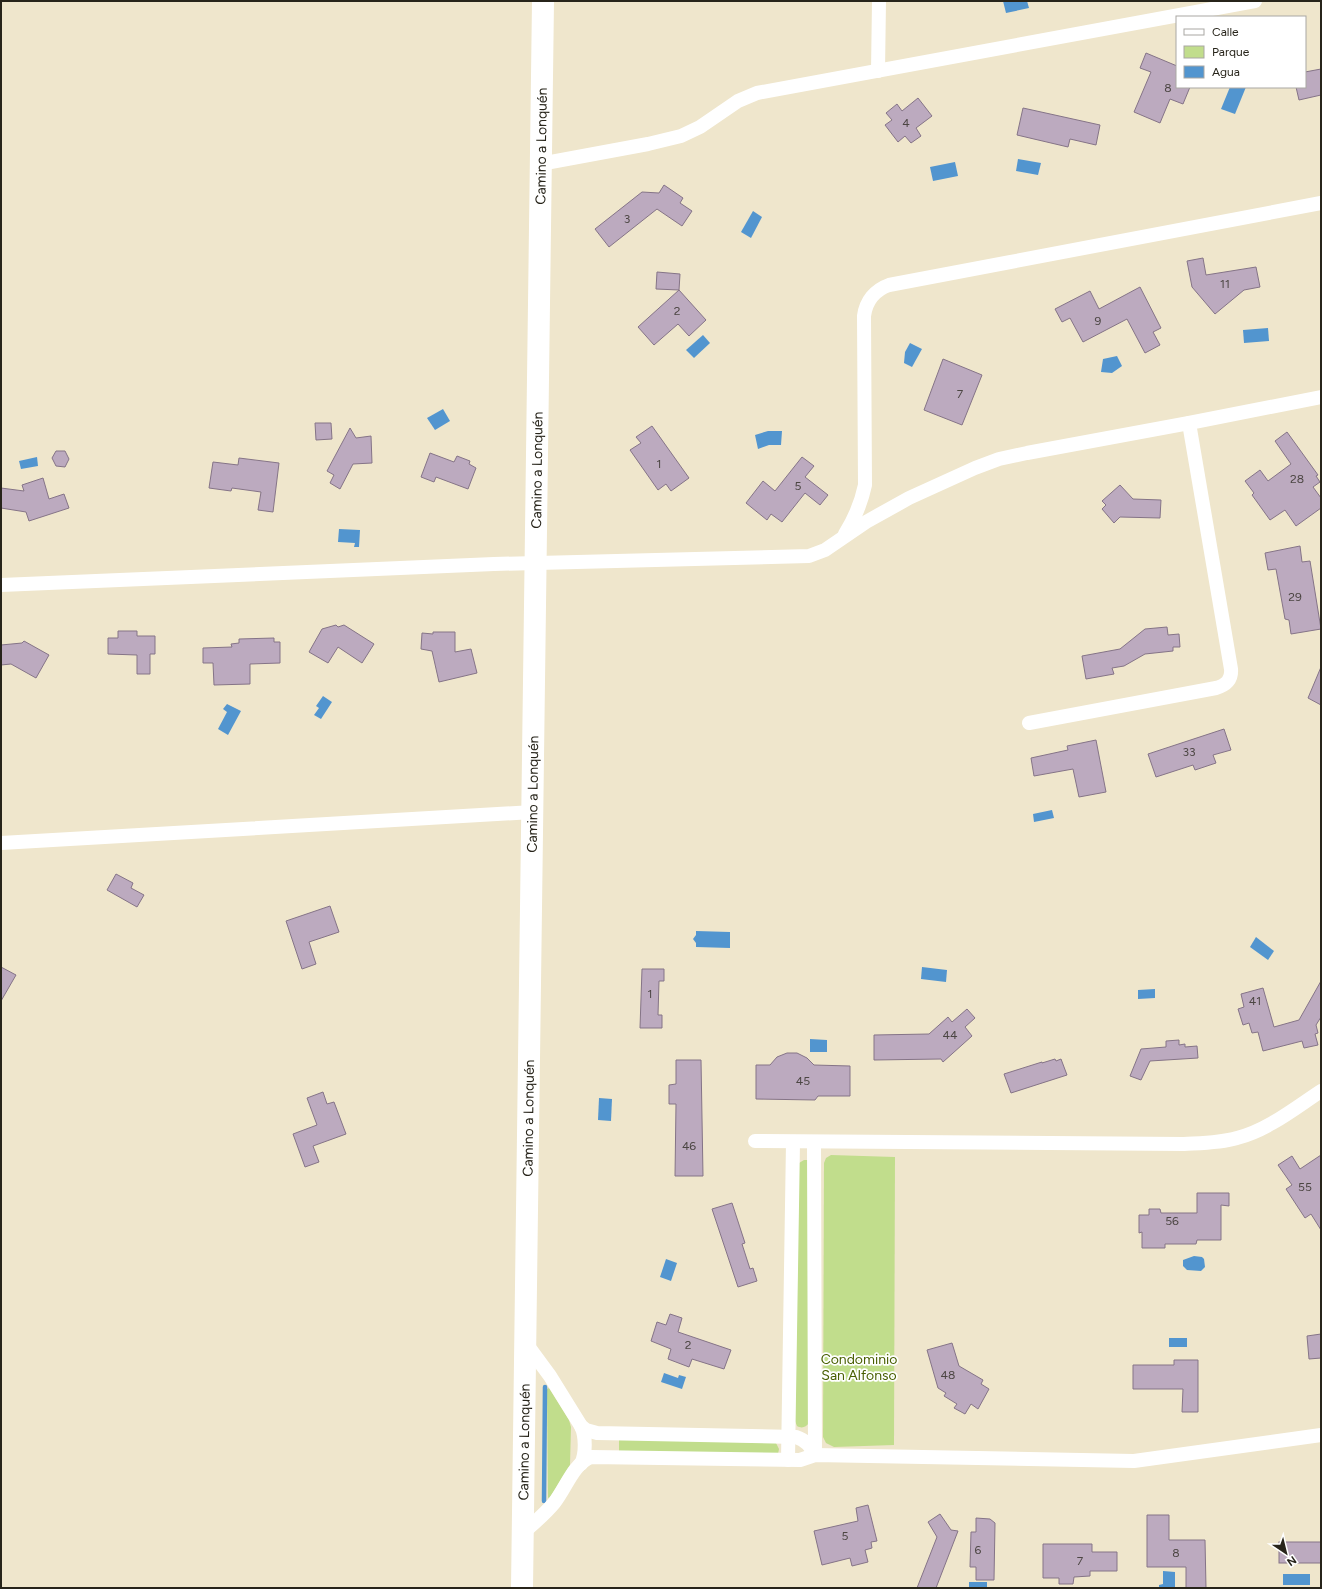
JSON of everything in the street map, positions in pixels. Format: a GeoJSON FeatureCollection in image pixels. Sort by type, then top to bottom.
{"type":"FeatureCollection","features":[{"type":"Feature","properties":{"kind":"main road","name":"Camino a Lonquén"},"geometry":{"type":"LineString","coordinates":[[522,1588],[543,1]]}},
{"type":"Feature","properties":{"kind":"street"},"geometry":{"type":"LineString","coordinates":[[878,71],[879,1]]}},
{"type":"Feature","properties":{"kind":"street"},"geometry":{"type":"LineString","coordinates":[[540,164],[648,144],[681,136],[700,127],[738,101],[757,93],[1255,1]]}},
{"type":"Feature","properties":{"kind":"street"},"geometry":{"type":"LineString","coordinates":[[843,538],[856,516],[862,501],[865,485],[864,316],[867,304],[878,290],[889,285],[1321,203]]}},
{"type":"Feature","properties":{"kind":"street"},"geometry":{"type":"LineString","coordinates":[[1,585],[536,563],[809,556],[825,550],[866,522],[909,498],[975,468],[999,459],[1321,397]]}},
{"type":"Feature","properties":{"kind":"street"},"geometry":{"type":"LineString","coordinates":[[1029,723],[1216,688],[1224,685],[1230,679],[1231,669],[1190,423]]}},
{"type":"Feature","properties":{"kind":"street"},"geometry":{"type":"LineString","coordinates":[[1,843],[533,812]]}},
{"type":"Feature","properties":{"kind":"street"},"geometry":{"type":"LineString","coordinates":[[755,1141],[1184,1144],[1218,1142],[1237,1138],[1260,1129],[1321,1091]]}},
{"type":"Feature","properties":{"kind":"street"},"geometry":{"type":"LineString","coordinates":[[788,1460],[793,1142]]}},
{"type":"Feature","properties":{"kind":"street"},"geometry":{"type":"LineString","coordinates":[[814,1142],[815,1455]]}},
{"type":"Feature","properties":{"kind":"street"},"geometry":{"type":"LineString","coordinates":[[523,1533],[543,1516],[555,1501],[581,1464],[584,1456],[584,1434],[581,1426],[550,1376],[525,1342]]}},
{"type":"Feature","properties":{"kind":"street"},"geometry":{"type":"LineString","coordinates":[[581,1426],[586,1430],[597,1433],[788,1436],[805,1440],[811,1446],[815,1455]]}},
{"type":"Feature","properties":{"kind":"street"},"geometry":{"type":"LineString","coordinates":[[581,1464],[591,1457],[800,1460],[815,1455],[1134,1461],[1321,1435]]}},
{"type":"Feature","properties":{"kind":"green space","name":"Condominio San Alfonso"},"geometry":{"type":"Polygon","coordinates":[[[831,1155],[895,1157],[894,1445],[834,1447],[826,1443],[823,1437],[824,1163],[826,1158],[831,1155]]]}},
{"type":"Feature","properties":{"kind":"green space"},"geometry":{"type":"Polygon","coordinates":[[[804,1160],[808,1160],[809,1423],[805,1426],[799,1427],[795,1421],[799,1163],[804,1160]]]}},
{"type":"Feature","properties":{"kind":"green space"},"geometry":{"type":"Polygon","coordinates":[[[549,1388],[569,1420],[571,1427],[570,1465],[549,1499],[547,1389],[549,1388]]]}},
{"type":"Feature","properties":{"kind":"green space"},"geometry":{"type":"Polygon","coordinates":[[[619,1439],[776,1443],[779,1449],[778,1454],[619,1452],[619,1439]]]}},
{"type":"Feature","properties":{"kind":"water"},"geometry":{"type":"Polygon","coordinates":[[[1003,1],[1027,1],[1029,8],[1006,13],[1003,1]]]}},
{"type":"Feature","properties":{"kind":"water"},"geometry":{"type":"Polygon","coordinates":[[[1230,88],[1246,88],[1235,114],[1221,109],[1230,88]]]}},
{"type":"Feature","properties":{"kind":"water"},"geometry":{"type":"Polygon","coordinates":[[[1018,159],[1041,163],[1038,175],[1016,171],[1018,159]]]}},
{"type":"Feature","properties":{"kind":"water"},"geometry":{"type":"Polygon","coordinates":[[[955,162],[958,176],[933,181],[930,167],[955,162]]]}},
{"type":"Feature","properties":{"kind":"water"},"geometry":{"type":"Polygon","coordinates":[[[753,211],[762,217],[751,238],[741,232],[753,211]]]}},
{"type":"Feature","properties":{"kind":"water"},"geometry":{"type":"Polygon","coordinates":[[[1268,328],[1269,341],[1244,343],[1243,330],[1268,328]]]}},
{"type":"Feature","properties":{"kind":"water"},"geometry":{"type":"Polygon","coordinates":[[[703,335],[710,343],[694,358],[686,350],[703,335]]]}},
{"type":"Feature","properties":{"kind":"water"},"geometry":{"type":"Polygon","coordinates":[[[910,343],[922,349],[912,367],[904,363],[905,352],[910,343]]]}},
{"type":"Feature","properties":{"kind":"water"},"geometry":{"type":"Polygon","coordinates":[[[1117,356],[1122,366],[1112,373],[1101,372],[1103,359],[1117,356]]]}},
{"type":"Feature","properties":{"kind":"water"},"geometry":{"type":"Polygon","coordinates":[[[443,409],[450,421],[435,430],[427,418],[443,409]]]}},
{"type":"Feature","properties":{"kind":"water"},"geometry":{"type":"Polygon","coordinates":[[[768,431],[782,431],[781,445],[769,445],[758,449],[755,435],[768,431]]]}},
{"type":"Feature","properties":{"kind":"water"},"geometry":{"type":"Polygon","coordinates":[[[37,457],[38,466],[21,469],[19,461],[37,457]]]}},
{"type":"Feature","properties":{"kind":"water"},"geometry":{"type":"Polygon","coordinates":[[[339,529],[360,530],[359,547],[354,547],[355,543],[338,542],[339,529]]]}},
{"type":"Feature","properties":{"kind":"water"},"geometry":{"type":"Polygon","coordinates":[[[323,696],[332,702],[321,719],[314,715],[319,708],[316,706],[323,696]]]}},
{"type":"Feature","properties":{"kind":"water"},"geometry":{"type":"Polygon","coordinates":[[[227,704],[241,711],[228,735],[218,729],[227,712],[223,709],[227,704]]]}},
{"type":"Feature","properties":{"kind":"water"},"geometry":{"type":"Polygon","coordinates":[[[1052,810],[1054,818],[1034,822],[1033,814],[1052,810]]]}},
{"type":"Feature","properties":{"kind":"water"},"geometry":{"type":"Polygon","coordinates":[[[696,931],[730,932],[730,948],[696,947],[696,943],[693,939],[696,935],[696,931]]]}},
{"type":"Feature","properties":{"kind":"water"},"geometry":{"type":"Polygon","coordinates":[[[1256,937],[1274,951],[1268,960],[1250,947],[1256,937]]]}},
{"type":"Feature","properties":{"kind":"water"},"geometry":{"type":"Polygon","coordinates":[[[922,967],[947,970],[946,982],[921,979],[922,967]]]}},
{"type":"Feature","properties":{"kind":"water"},"geometry":{"type":"Polygon","coordinates":[[[1155,989],[1155,998],[1138,999],[1138,990],[1155,989]]]}},
{"type":"Feature","properties":{"kind":"water"},"geometry":{"type":"Polygon","coordinates":[[[810,1039],[827,1040],[827,1052],[810,1052],[810,1039]]]}},
{"type":"Feature","properties":{"kind":"water"},"geometry":{"type":"Polygon","coordinates":[[[599,1098],[612,1099],[611,1121],[598,1120],[599,1098]]]}},
{"type":"Feature","properties":{"kind":"water"},"geometry":{"type":"Polygon","coordinates":[[[1194,1256],[1202,1257],[1204,1259],[1205,1267],[1201,1271],[1187,1270],[1183,1266],[1183,1260],[1194,1256]]]}},
{"type":"Feature","properties":{"kind":"water"},"geometry":{"type":"Polygon","coordinates":[[[666,1259],[677,1263],[671,1281],[660,1277],[666,1259]]]}},
{"type":"Feature","properties":{"kind":"water"},"geometry":{"type":"Polygon","coordinates":[[[1169,1338],[1187,1338],[1187,1347],[1169,1347],[1169,1338]]]}},
{"type":"Feature","properties":{"kind":"water"},"geometry":{"type":"Polygon","coordinates":[[[664,1373],[678,1378],[679,1375],[686,1377],[682,1389],[661,1382],[664,1373]]]}},
{"type":"Feature","properties":{"kind":"water"},"geometry":{"type":"Polygon","coordinates":[[[1163,1571],[1175,1572],[1175,1588],[1159,1588],[1159,1585],[1163,1584],[1163,1571]]]}},
{"type":"Feature","properties":{"kind":"water"},"geometry":{"type":"Polygon","coordinates":[[[1283,1574],[1310,1574],[1310,1585],[1283,1585],[1283,1574]]]}},
{"type":"Feature","properties":{"kind":"water"},"geometry":{"type":"Polygon","coordinates":[[[969,1582],[987,1582],[987,1588],[969,1588],[969,1582]]]}},
{"type":"Feature","properties":{"kind":"building"},"geometry":{"type":"Polygon","coordinates":[[[1146,53],[1176,66],[1176,88],[1190,88],[1183,104],[1170,99],[1160,123],[1134,112],[1151,72],[1140,68],[1146,53]]]}},
{"type":"Feature","properties":{"kind":"building"},"geometry":{"type":"Polygon","coordinates":[[[1321,69],[1321,95],[1299,100],[1296,88],[1306,88],[1306,72],[1321,69]]]}},
{"type":"Feature","properties":{"kind":"building"},"geometry":{"type":"Polygon","coordinates":[[[918,98],[932,116],[916,128],[921,136],[911,143],[905,136],[898,142],[885,125],[892,120],[886,113],[897,104],[902,111],[918,98]]]}},
{"type":"Feature","properties":{"kind":"building"},"geometry":{"type":"Polygon","coordinates":[[[1023,108],[1100,125],[1096,145],[1070,139],[1068,147],[1017,135],[1023,108]]]}},
{"type":"Feature","properties":{"kind":"building"},"geometry":{"type":"Polygon","coordinates":[[[664,185],[683,198],[680,203],[692,211],[682,226],[657,209],[609,247],[595,229],[642,192],[659,193],[664,185]]]}},
{"type":"Feature","properties":{"kind":"building"},"geometry":{"type":"Polygon","coordinates":[[[1203,258],[1206,275],[1256,267],[1260,287],[1244,290],[1215,314],[1192,287],[1187,261],[1203,258]]]}},
{"type":"Feature","properties":{"kind":"building"},"geometry":{"type":"Polygon","coordinates":[[[657,272],[680,274],[679,290],[656,289],[657,272]]]}},
{"type":"Feature","properties":{"kind":"building"},"geometry":{"type":"Polygon","coordinates":[[[1140,287],[1161,328],[1153,332],[1160,345],[1145,353],[1127,319],[1083,342],[1070,318],[1062,322],[1055,309],[1090,291],[1099,309],[1140,287]]]}},
{"type":"Feature","properties":{"kind":"building"},"geometry":{"type":"Polygon","coordinates":[[[679,290],[706,320],[689,336],[678,324],[654,345],[638,327],[679,290]]]}},
{"type":"Feature","properties":{"kind":"building"},"geometry":{"type":"Polygon","coordinates":[[[943,359],[982,375],[962,425],[924,410],[943,359]]]}},
{"type":"Feature","properties":{"kind":"building"},"geometry":{"type":"Polygon","coordinates":[[[315,423],[331,423],[332,439],[316,440],[315,423]]]}},
{"type":"Feature","properties":{"kind":"building"},"geometry":{"type":"Polygon","coordinates":[[[652,426],[689,478],[671,491],[666,484],[658,490],[630,450],[641,443],[636,437],[652,426]]]}},
{"type":"Feature","properties":{"kind":"building"},"geometry":{"type":"Polygon","coordinates":[[[350,428],[356,438],[371,436],[372,463],[353,464],[340,489],[330,483],[334,475],[327,471],[350,428]]]}},
{"type":"Feature","properties":{"kind":"building"},"geometry":{"type":"Polygon","coordinates":[[[1287,432],[1318,475],[1316,476],[1320,482],[1313,487],[1321,498],[1321,508],[1296,526],[1285,510],[1270,520],[1252,495],[1254,493],[1245,481],[1260,470],[1268,481],[1291,464],[1275,441],[1287,432]]]}},
{"type":"Feature","properties":{"kind":"building"},"geometry":{"type":"Polygon","coordinates":[[[56,451],[65,451],[69,459],[65,467],[56,466],[52,458],[56,451]]]}},
{"type":"Feature","properties":{"kind":"building"},"geometry":{"type":"Polygon","coordinates":[[[430,453],[454,462],[457,456],[470,461],[469,464],[476,468],[468,489],[436,477],[434,482],[421,477],[430,453]]]}},
{"type":"Feature","properties":{"kind":"building"},"geometry":{"type":"Polygon","coordinates":[[[802,457],[814,466],[805,477],[828,495],[820,505],[805,493],[782,522],[771,514],[767,520],[746,503],[763,481],[775,491],[802,457]]]}},
{"type":"Feature","properties":{"kind":"building"},"geometry":{"type":"Polygon","coordinates":[[[239,458],[279,463],[273,512],[258,510],[261,492],[232,488],[231,491],[209,488],[213,462],[238,465],[239,458]]]}},
{"type":"Feature","properties":{"kind":"building"},"geometry":{"type":"Polygon","coordinates":[[[43,478],[49,499],[64,494],[69,508],[29,521],[26,512],[1,508],[1,488],[24,491],[22,485],[43,478]]]}},
{"type":"Feature","properties":{"kind":"building"},"geometry":{"type":"Polygon","coordinates":[[[1120,485],[1133,499],[1161,500],[1160,518],[1120,517],[1114,523],[1102,509],[1106,505],[1102,501],[1120,485]]]}},
{"type":"Feature","properties":{"kind":"building"},"geometry":{"type":"Polygon","coordinates":[[[1300,546],[1302,562],[1310,561],[1321,629],[1291,634],[1289,620],[1285,619],[1276,569],[1268,570],[1265,553],[1300,546]]]}},
{"type":"Feature","properties":{"kind":"building"},"geometry":{"type":"Polygon","coordinates":[[[336,625],[338,627],[344,625],[374,644],[362,663],[338,647],[328,663],[309,652],[322,629],[336,625]]]}},
{"type":"Feature","properties":{"kind":"building"},"geometry":{"type":"Polygon","coordinates":[[[1167,627],[1168,635],[1179,634],[1180,647],[1173,647],[1173,651],[1145,654],[1124,666],[1112,668],[1114,674],[1086,679],[1082,656],[1120,649],[1145,629],[1167,627]]]}},
{"type":"Feature","properties":{"kind":"building"},"geometry":{"type":"Polygon","coordinates":[[[118,631],[137,631],[137,636],[155,636],[155,654],[150,654],[150,674],[137,674],[137,655],[108,654],[108,638],[118,638],[118,631]]]}},
{"type":"Feature","properties":{"kind":"building"},"geometry":{"type":"Polygon","coordinates":[[[433,632],[455,632],[455,652],[471,649],[477,673],[439,682],[432,651],[421,649],[422,633],[433,634],[433,632]]]}},
{"type":"Feature","properties":{"kind":"building"},"geometry":{"type":"Polygon","coordinates":[[[274,638],[274,642],[280,642],[280,663],[250,664],[250,684],[214,685],[213,663],[203,663],[203,648],[232,647],[231,644],[239,643],[239,639],[274,638]]]}},
{"type":"Feature","properties":{"kind":"building"},"geometry":{"type":"Polygon","coordinates":[[[24,641],[49,655],[36,678],[11,664],[1,665],[1,645],[22,643],[24,641]]]}},
{"type":"Feature","properties":{"kind":"building"},"geometry":{"type":"Polygon","coordinates":[[[1321,667],[1321,705],[1308,698],[1321,667]]]}},
{"type":"Feature","properties":{"kind":"building"},"geometry":{"type":"Polygon","coordinates":[[[1224,729],[1231,750],[1213,755],[1216,763],[1195,770],[1193,765],[1156,777],[1148,754],[1224,729]]]}},
{"type":"Feature","properties":{"kind":"building"},"geometry":{"type":"Polygon","coordinates":[[[1096,740],[1106,792],[1079,797],[1073,769],[1034,776],[1031,758],[1068,750],[1067,746],[1096,740]]]}},
{"type":"Feature","properties":{"kind":"building"},"geometry":{"type":"Polygon","coordinates":[[[116,874],[133,883],[131,888],[144,895],[137,907],[107,890],[116,874]]]}},
{"type":"Feature","properties":{"kind":"building"},"geometry":{"type":"Polygon","coordinates":[[[330,906],[339,932],[309,942],[316,964],[302,969],[286,921],[330,906]]]}},
{"type":"Feature","properties":{"kind":"building"},"geometry":{"type":"Polygon","coordinates":[[[1,967],[16,975],[1,1001],[1,967]]]}},
{"type":"Feature","properties":{"kind":"building"},"geometry":{"type":"Polygon","coordinates":[[[642,969],[664,969],[664,981],[659,981],[658,1015],[662,1015],[662,1028],[640,1028],[642,969]]]}},
{"type":"Feature","properties":{"kind":"building"},"geometry":{"type":"Polygon","coordinates":[[[1321,981],[1321,1017],[1316,1025],[1318,1033],[1315,1034],[1318,1045],[1304,1048],[1302,1041],[1263,1051],[1258,1032],[1252,1033],[1249,1023],[1243,1025],[1238,1009],[1244,1007],[1241,994],[1263,988],[1274,1027],[1299,1020],[1321,981]]]}},
{"type":"Feature","properties":{"kind":"building"},"geometry":{"type":"Polygon","coordinates":[[[967,1009],[975,1018],[965,1027],[972,1036],[943,1062],[941,1059],[874,1060],[874,1035],[929,1034],[948,1017],[952,1022],[967,1009]]]}},
{"type":"Feature","properties":{"kind":"building"},"geometry":{"type":"Polygon","coordinates":[[[1179,1040],[1179,1045],[1185,1044],[1185,1047],[1197,1046],[1198,1058],[1150,1061],[1141,1080],[1130,1076],[1141,1049],[1166,1047],[1166,1041],[1179,1040]]]}},
{"type":"Feature","properties":{"kind":"building"},"geometry":{"type":"Polygon","coordinates":[[[787,1053],[797,1053],[807,1058],[814,1065],[850,1066],[850,1096],[818,1096],[815,1100],[756,1099],[756,1065],[770,1065],[777,1057],[787,1053]]]}},
{"type":"Feature","properties":{"kind":"building"},"geometry":{"type":"Polygon","coordinates":[[[1055,1059],[1056,1061],[1061,1059],[1067,1075],[1011,1093],[1004,1074],[1055,1059]]]}},
{"type":"Feature","properties":{"kind":"building"},"geometry":{"type":"Polygon","coordinates":[[[676,1060],[701,1060],[703,1176],[675,1176],[676,1104],[669,1104],[669,1085],[676,1084],[676,1060]]]}},
{"type":"Feature","properties":{"kind":"building"},"geometry":{"type":"Polygon","coordinates":[[[323,1092],[327,1104],[334,1102],[346,1134],[313,1146],[319,1162],[305,1167],[293,1134],[317,1125],[307,1098],[323,1092]]]}},
{"type":"Feature","properties":{"kind":"building"},"geometry":{"type":"Polygon","coordinates":[[[1321,1155],[1321,1230],[1311,1214],[1305,1218],[1286,1189],[1292,1185],[1278,1165],[1292,1156],[1300,1169],[1321,1155]]]}},
{"type":"Feature","properties":{"kind":"building"},"geometry":{"type":"Polygon","coordinates":[[[1197,1193],[1229,1193],[1229,1206],[1221,1205],[1221,1240],[1197,1240],[1196,1244],[1165,1244],[1165,1248],[1142,1248],[1142,1232],[1139,1233],[1139,1215],[1149,1215],[1149,1209],[1160,1209],[1161,1213],[1197,1213],[1197,1193]]]}},
{"type":"Feature","properties":{"kind":"building"},"geometry":{"type":"Polygon","coordinates":[[[732,1203],[745,1243],[742,1244],[750,1269],[753,1268],[757,1281],[738,1287],[712,1209],[732,1203]]]}},
{"type":"Feature","properties":{"kind":"building"},"geometry":{"type":"Polygon","coordinates":[[[670,1314],[682,1318],[678,1332],[731,1350],[724,1369],[692,1359],[689,1367],[668,1359],[671,1349],[651,1341],[657,1322],[666,1325],[670,1314]]]}},
{"type":"Feature","properties":{"kind":"building"},"geometry":{"type":"Polygon","coordinates":[[[1321,1334],[1321,1358],[1309,1359],[1307,1336],[1321,1334]]]}},
{"type":"Feature","properties":{"kind":"building"},"geometry":{"type":"Polygon","coordinates":[[[952,1343],[959,1366],[983,1380],[981,1384],[989,1389],[978,1409],[971,1404],[965,1414],[954,1408],[957,1404],[944,1396],[946,1393],[938,1388],[927,1350],[952,1343]]]}},
{"type":"Feature","properties":{"kind":"building"},"geometry":{"type":"Polygon","coordinates":[[[1174,1360],[1198,1360],[1198,1412],[1182,1412],[1183,1389],[1133,1389],[1133,1365],[1174,1365],[1174,1360]]]}},
{"type":"Feature","properties":{"kind":"building"},"geometry":{"type":"Polygon","coordinates":[[[868,1505],[877,1541],[871,1542],[872,1548],[865,1550],[868,1562],[852,1566],[850,1558],[822,1565],[814,1531],[858,1521],[856,1508],[868,1505]]]}},
{"type":"Feature","properties":{"kind":"building"},"geometry":{"type":"Polygon","coordinates":[[[940,1514],[951,1530],[958,1531],[936,1588],[917,1588],[937,1537],[928,1522],[940,1514]]]}},
{"type":"Feature","properties":{"kind":"building"},"geometry":{"type":"Polygon","coordinates":[[[1147,1515],[1169,1515],[1169,1540],[1205,1540],[1206,1588],[1186,1588],[1186,1567],[1147,1567],[1147,1515]]]}},
{"type":"Feature","properties":{"kind":"building"},"geometry":{"type":"Polygon","coordinates":[[[976,1518],[990,1519],[995,1523],[994,1580],[976,1580],[976,1567],[970,1567],[971,1532],[976,1532],[976,1518]]]}},
{"type":"Feature","properties":{"kind":"building"},"geometry":{"type":"Polygon","coordinates":[[[1279,1542],[1321,1542],[1321,1563],[1279,1563],[1279,1542]]]}},
{"type":"Feature","properties":{"kind":"building"},"geometry":{"type":"Polygon","coordinates":[[[1043,1544],[1092,1544],[1092,1552],[1117,1552],[1117,1571],[1090,1571],[1090,1576],[1074,1577],[1073,1584],[1059,1584],[1059,1578],[1043,1578],[1043,1544]]]}},
{"type":"Feature","properties":{"kind":"waterway"},"geometry":{"type":"LineString","coordinates":[[544,1501],[545,1387]]}}]}
